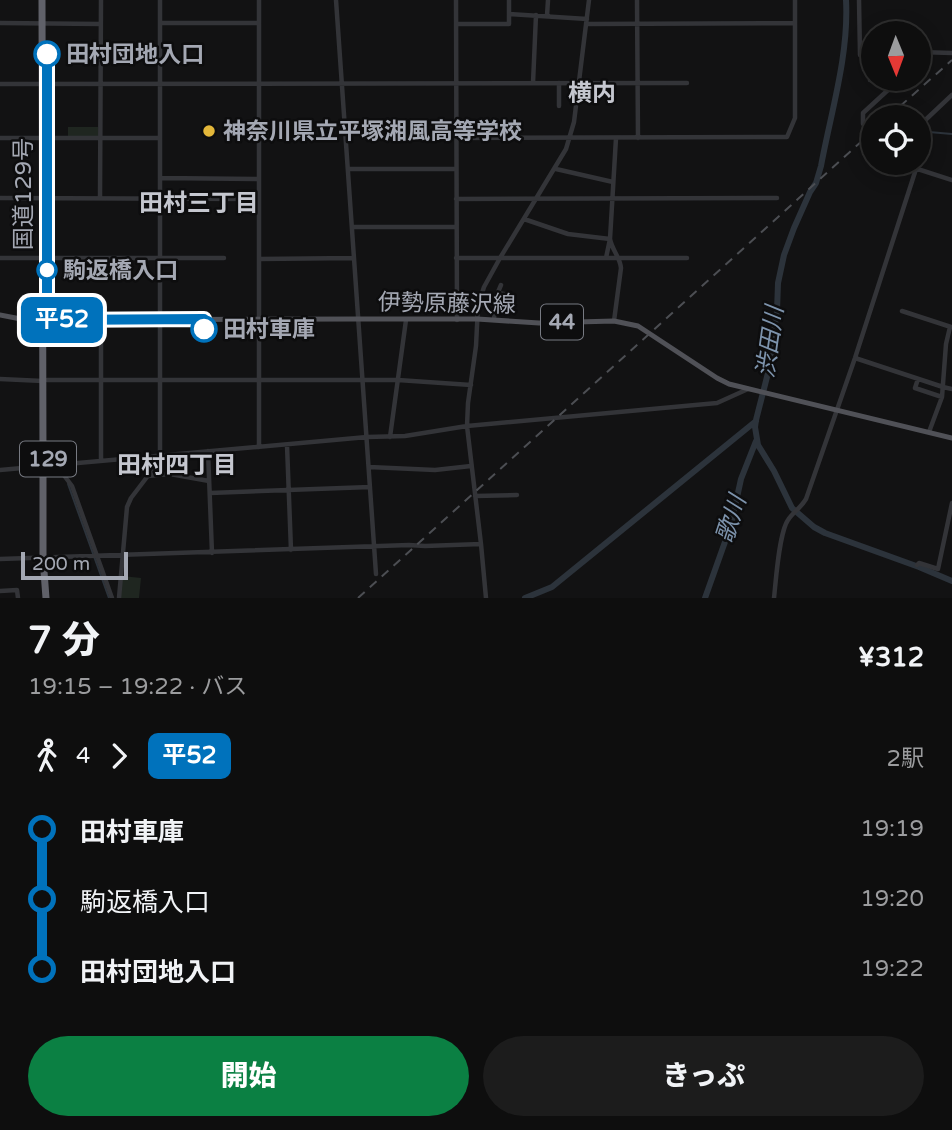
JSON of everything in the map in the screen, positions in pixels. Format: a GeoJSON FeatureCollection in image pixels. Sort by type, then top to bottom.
{"type":"FeatureCollection","features":[{"type":"Feature","properties":{"kind":"highway","name":"国道129号"},"geometry":{"type":"LineString","coordinates":[[44,0],[45,466],[48,598]]}},
{"type":"Feature","properties":{"kind":"main road","name":"伊勢原藤沢線"},"geometry":{"type":"LineString","coordinates":[[0,316],[26,320],[477,319],[539,323],[614,321],[638,326],[729,384],[951,438]]}},
{"type":"Feature","properties":{"kind":"main road"},"geometry":{"type":"LineString","coordinates":[[951,438],[952,430]]}},
{"type":"Feature","properties":{"kind":"street"},"geometry":{"type":"LineString","coordinates":[[100,198],[101,0]]}},
{"type":"Feature","properties":{"kind":"street"},"geometry":{"type":"LineString","coordinates":[[119,598],[127,507],[160,460],[160,0]]}},
{"type":"Feature","properties":{"kind":"street"},"geometry":{"type":"LineString","coordinates":[[259,0],[259,447]]}},
{"type":"Feature","properties":{"kind":"street"},"geometry":{"type":"LineString","coordinates":[[336,0],[376,574]]}},
{"type":"Feature","properties":{"kind":"street"},"geometry":{"type":"LineString","coordinates":[[456,0],[457,320]]}},
{"type":"Feature","properties":{"kind":"street"},"geometry":{"type":"LineString","coordinates":[[456,24],[509,24],[509,0]]}},
{"type":"Feature","properties":{"kind":"street"},"geometry":{"type":"LineString","coordinates":[[547,16],[548,0]]}},
{"type":"Feature","properties":{"kind":"street"},"geometry":{"type":"LineString","coordinates":[[486,598],[467,426],[480,298],[500,258],[566,149],[579,83],[589,0]]}},
{"type":"Feature","properties":{"kind":"street"},"geometry":{"type":"LineString","coordinates":[[637,0],[638,138]]}},
{"type":"Feature","properties":{"kind":"street"},"geometry":{"type":"LineString","coordinates":[[456,138],[788,137],[795,118],[795,0]]}},
{"type":"Feature","properties":{"kind":"street"},"geometry":{"type":"LineString","coordinates":[[859,0],[860,55]]}},
{"type":"Feature","properties":{"kind":"street"},"geometry":{"type":"LineString","coordinates":[[509,14],[637,23],[795,23]]}},
{"type":"Feature","properties":{"kind":"street"},"geometry":{"type":"LineString","coordinates":[[533,83],[536,15]]}},
{"type":"Feature","properties":{"kind":"street"},"geometry":{"type":"LineString","coordinates":[[0,23],[101,24]]}},
{"type":"Feature","properties":{"kind":"street"},"geometry":{"type":"LineString","coordinates":[[160,23],[259,23]]}},
{"type":"Feature","properties":{"kind":"street"},"geometry":{"type":"LineString","coordinates":[[931,52],[952,53]]}},
{"type":"Feature","properties":{"kind":"street"},"geometry":{"type":"LineString","coordinates":[[559,83],[559,106]]}},
{"type":"Feature","properties":{"kind":"street"},"geometry":{"type":"LineString","coordinates":[[0,84],[687,83]]}},
{"type":"Feature","properties":{"kind":"street"},"geometry":{"type":"LineString","coordinates":[[871,105],[886,91]]}},
{"type":"Feature","properties":{"kind":"street"},"geometry":{"type":"LineString","coordinates":[[931,115],[952,95]]}},
{"type":"Feature","properties":{"kind":"street"},"geometry":{"type":"LineString","coordinates":[[0,138],[160,138]]}},
{"type":"Feature","properties":{"kind":"street"},"geometry":{"type":"LineString","coordinates":[[606,258],[610,239],[615,138]]}},
{"type":"Feature","properties":{"kind":"street"},"geometry":{"type":"LineString","coordinates":[[348,169],[456,169]]}},
{"type":"Feature","properties":{"kind":"street"},"geometry":{"type":"LineString","coordinates":[[555,169],[613,182]]}},
{"type":"Feature","properties":{"kind":"street"},"geometry":{"type":"LineString","coordinates":[[931,174],[952,180]]}},
{"type":"Feature","properties":{"kind":"street"},"geometry":{"type":"LineString","coordinates":[[774,598],[783,531],[790,517],[801,508],[806,499],[914,175]]}},
{"type":"Feature","properties":{"kind":"street"},"geometry":{"type":"LineString","coordinates":[[160,178],[259,179]]}},
{"type":"Feature","properties":{"kind":"street"},"geometry":{"type":"LineString","coordinates":[[0,198],[259,198]]}},
{"type":"Feature","properties":{"kind":"street"},"geometry":{"type":"LineString","coordinates":[[456,199],[777,198]]}},
{"type":"Feature","properties":{"kind":"street"},"geometry":{"type":"LineString","coordinates":[[524,219],[568,234],[610,239]]}},
{"type":"Feature","properties":{"kind":"street"},"geometry":{"type":"LineString","coordinates":[[352,227],[456,227]]}},
{"type":"Feature","properties":{"kind":"street"},"geometry":{"type":"LineString","coordinates":[[610,239],[621,268],[614,321]]}},
{"type":"Feature","properties":{"kind":"street"},"geometry":{"type":"LineString","coordinates":[[0,258],[224,258]]}},
{"type":"Feature","properties":{"kind":"street"},"geometry":{"type":"LineString","coordinates":[[259,258],[354,258]]}},
{"type":"Feature","properties":{"kind":"street"},"geometry":{"type":"LineString","coordinates":[[456,258],[687,258]]}},
{"type":"Feature","properties":{"kind":"street"},"geometry":{"type":"LineString","coordinates":[[494,320],[495,299],[501,285]]}},
{"type":"Feature","properties":{"kind":"street"},"geometry":{"type":"LineString","coordinates":[[498,293],[509,295]]}},
{"type":"Feature","properties":{"kind":"street"},"geometry":{"type":"LineString","coordinates":[[902,311],[951,327],[946,344],[942,397],[929,432]]}},
{"type":"Feature","properties":{"kind":"street"},"geometry":{"type":"LineString","coordinates":[[101,319],[101,460]]}},
{"type":"Feature","properties":{"kind":"street"},"geometry":{"type":"LineString","coordinates":[[390,437],[407,320]]}},
{"type":"Feature","properties":{"kind":"street"},"geometry":{"type":"LineString","coordinates":[[855,358],[952,388]]}},
{"type":"Feature","properties":{"kind":"street"},"geometry":{"type":"LineString","coordinates":[[0,379],[398,380],[471,385]]}},
{"type":"Feature","properties":{"kind":"street"},"geometry":{"type":"LineString","coordinates":[[918,379],[915,388],[942,397]]}},
{"type":"Feature","properties":{"kind":"street"},"geometry":{"type":"LineString","coordinates":[[0,470],[405,436],[467,426],[717,402],[736,396],[748,388]]}},
{"type":"Feature","properties":{"kind":"street"},"geometry":{"type":"LineString","coordinates":[[287,445],[291,550]]}},
{"type":"Feature","properties":{"kind":"street"},"geometry":{"type":"LineString","coordinates":[[208,452],[212,553]]}},
{"type":"Feature","properties":{"kind":"street"},"geometry":{"type":"LineString","coordinates":[[45,466],[58,470],[68,479],[112,598]]}},
{"type":"Feature","properties":{"kind":"street"},"geometry":{"type":"LineString","coordinates":[[369,467],[435,470],[471,466]]}},
{"type":"Feature","properties":{"kind":"street"},"geometry":{"type":"LineString","coordinates":[[148,476],[170,474],[209,481]]}},
{"type":"Feature","properties":{"kind":"street"},"geometry":{"type":"LineString","coordinates":[[210,493],[370,487]]}},
{"type":"Feature","properties":{"kind":"street"},"geometry":{"type":"LineString","coordinates":[[475,496],[517,495]]}},
{"type":"Feature","properties":{"kind":"street"},"geometry":{"type":"LineString","coordinates":[[917,565],[938,569],[952,503]]}},
{"type":"Feature","properties":{"kind":"street"},"geometry":{"type":"LineString","coordinates":[[0,559],[481,544]]}},
{"type":"Feature","properties":{"kind":"street"},"geometry":{"type":"LineString","coordinates":[[0,591],[17,590],[18,598]]}},
{"type":"Feature","properties":{"kind":"shaded area"},"geometry":{"type":"Polygon","coordinates":[[[68,127],[98,127],[98,136],[68,137],[68,127]]]}},
{"type":"Feature","properties":{"kind":"shaded area"},"geometry":{"type":"Polygon","coordinates":[[[122,576],[141,578],[139,598],[120,598],[122,576]]]}},
{"type":"Feature","properties":{"kind":"waterway","name":"渋田川"},"geometry":{"type":"LineString","coordinates":[[846,0],[842,62],[821,166],[784,255],[778,283],[768,373],[755,427],[758,445],[792,508],[814,527],[952,581]]}},
{"type":"Feature","properties":{"kind":"waterway"},"geometry":{"type":"LineString","coordinates":[[931,132],[952,134]]}},
{"type":"Feature","properties":{"kind":"waterway"},"geometry":{"type":"LineString","coordinates":[[525,598],[552,587],[756,421]]}},
{"type":"Feature","properties":{"kind":"waterway","name":"歌川"},"geometry":{"type":"LineString","coordinates":[[705,598],[731,525],[741,479],[756,441]]}},
{"type":"Feature","properties":{"kind":"waterway"},"geometry":{"type":"LineString","coordinates":[[68,484],[109,598]]}},
{"type":"Feature","properties":{"kind":"railway"},"geometry":{"type":"LineString","coordinates":[[901,105],[952,60]]}},
{"type":"Feature","properties":{"kind":"railway"},"geometry":{"type":"LineString","coordinates":[[358,598],[861,142]]}},
{"type":"Feature","properties":{"kind":"bus line","name":"平52"},"geometry":{"type":"LineString","coordinates":[[47,54],[47,320],[204,319],[204,329]]}},
{"type":"Feature","properties":{"kind":"place","name":"田村団地入口"},"geometry":{"type":"Point","coordinates":[47,54]}},
{"type":"Feature","properties":{"kind":"place","name":"神奈川県立平塚湘風高等学校"},"geometry":{"type":"Point","coordinates":[209,131]}},
{"type":"Feature","properties":{"kind":"place","name":"駒返橋入口"},"geometry":{"type":"Point","coordinates":[47,270]}},
{"type":"Feature","properties":{"kind":"place","name":"田村車庫"},"geometry":{"type":"Point","coordinates":[204,329]}},
{"type":"Feature","properties":{"kind":"district","name":"横内"},"geometry":{"type":"Point","coordinates":[592,93]}},
{"type":"Feature","properties":{"kind":"district","name":"田村三丁目"},"geometry":{"type":"Point","coordinates":[199,203]}},
{"type":"Feature","properties":{"kind":"district","name":"田村四丁目"},"geometry":{"type":"Point","coordinates":[177,465]}}]}
